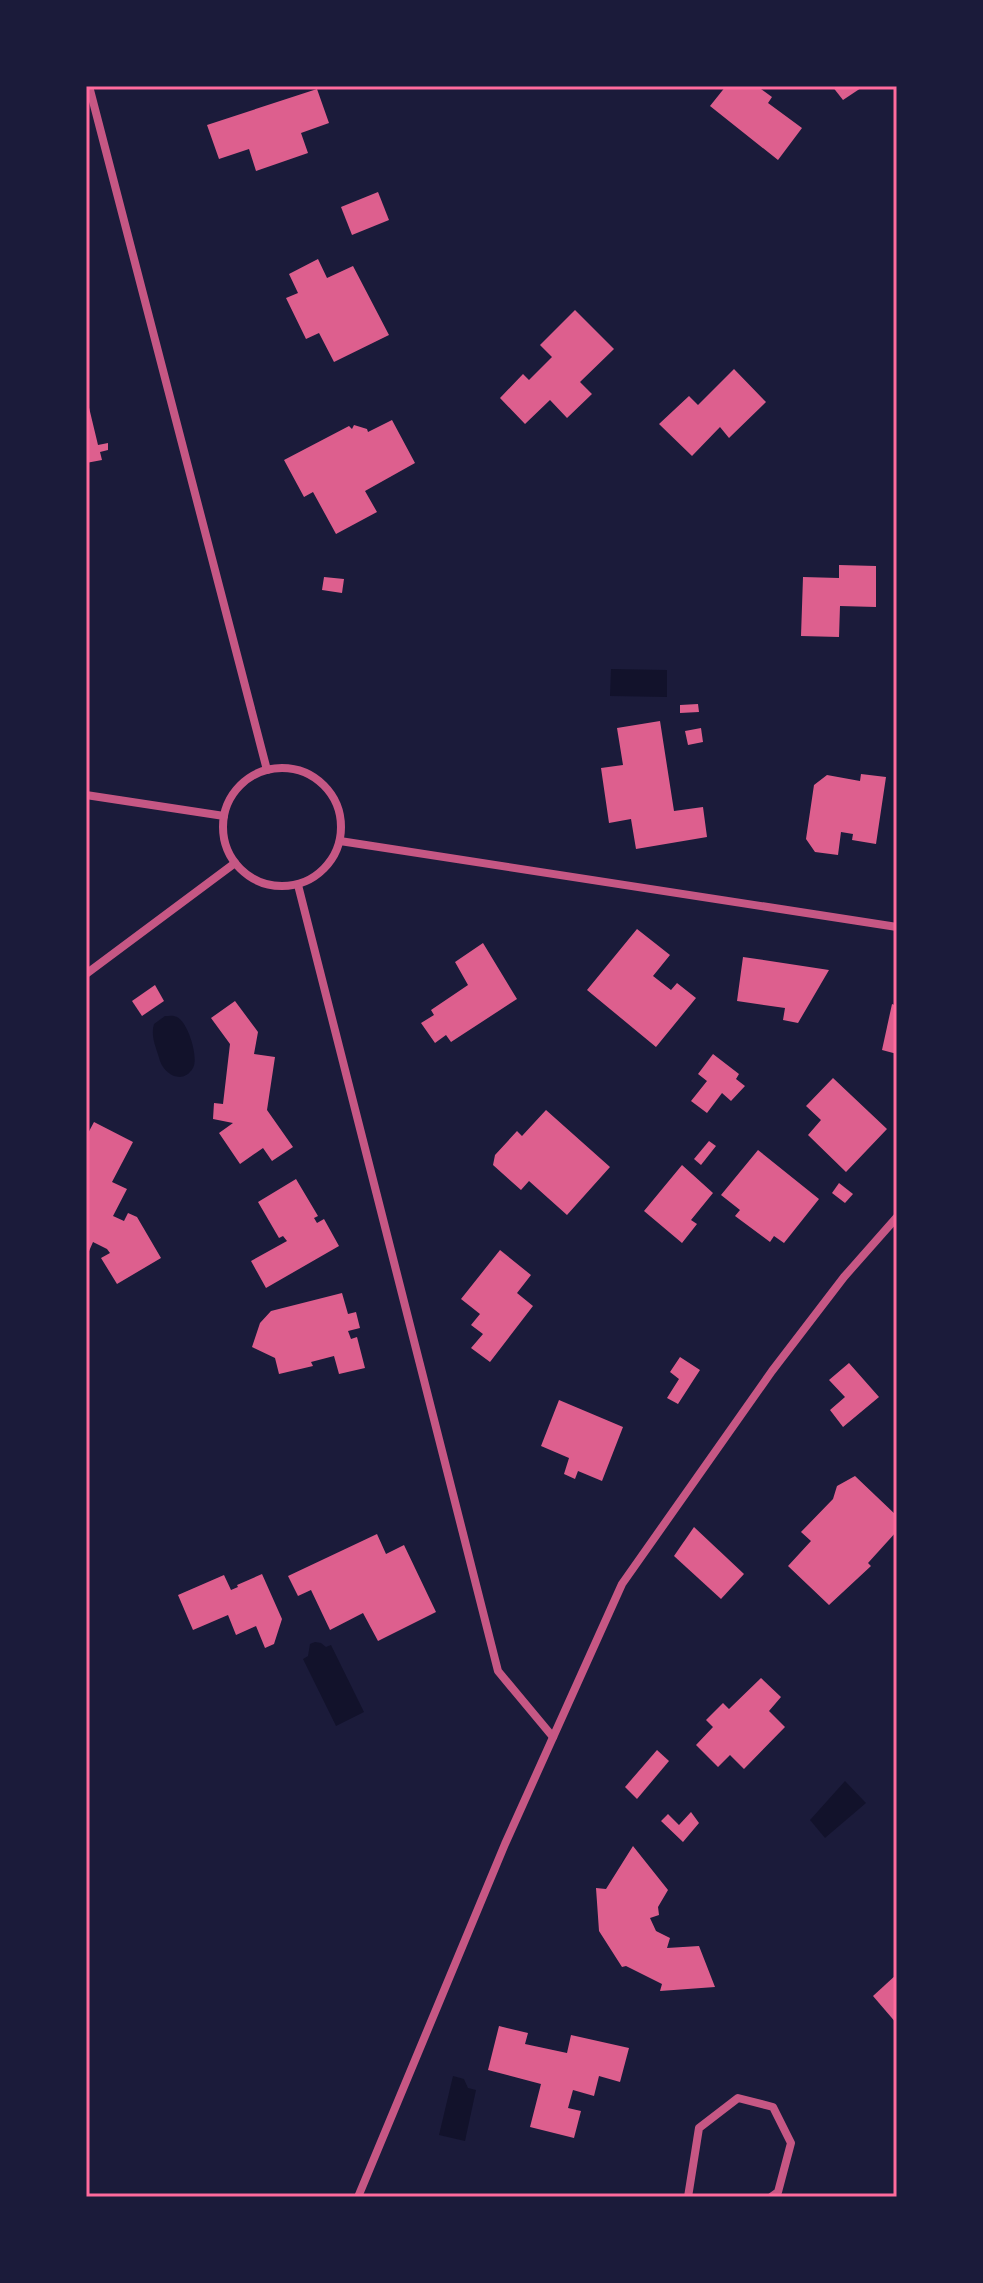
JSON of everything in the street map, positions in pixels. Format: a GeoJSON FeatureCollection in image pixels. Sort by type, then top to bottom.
{"type":"FeatureCollection","features":[{"type":"Feature","properties":{"kind":"street"},"geometry":{"type":"LineString","coordinates":[[89,86],[267,770]]}},
{"type":"Feature","properties":{"kind":"street"},"geometry":{"type":"LineString","coordinates":[[287,768],[307,773],[323,785],[336,801],[342,821],[335,856],[325,869],[298,885],[280,887],[247,875],[235,863],[225,841],[224,816],[229,801],[252,776],[267,770],[287,768]]}},
{"type":"Feature","properties":{"kind":"street"},"geometry":{"type":"LineString","coordinates":[[86,795],[224,816]]}},
{"type":"Feature","properties":{"kind":"street"},"geometry":{"type":"LineString","coordinates":[[340,841],[897,927]]}},
{"type":"Feature","properties":{"kind":"street"},"geometry":{"type":"LineString","coordinates":[[86,974],[235,863]]}},
{"type":"Feature","properties":{"kind":"street"},"geometry":{"type":"LineString","coordinates":[[298,885],[498,1671],[553,1737]]}},
{"type":"Feature","properties":{"kind":"street"},"geometry":{"type":"LineString","coordinates":[[358,2197],[505,1844],[622,1584],[772,1371],[844,1277],[897,1217]]}},
{"type":"Feature","properties":{"kind":"street"},"geometry":{"type":"LineString","coordinates":[[688,2197],[699,2128],[738,2098],[773,2107],[791,2143],[778,2192],[771,2197]]}},
{"type":"Feature","properties":{"kind":"shaded area"},"geometry":{"type":"Polygon","coordinates":[[[611,669],[667,670],[667,697],[610,696],[611,669]]]}},
{"type":"Feature","properties":{"kind":"shaded area"},"geometry":{"type":"Polygon","coordinates":[[[165,1016],[176,1016],[181,1020],[191,1041],[195,1057],[193,1068],[184,1076],[170,1074],[160,1061],[153,1029],[154,1024],[165,1016]]]}},
{"type":"Feature","properties":{"kind":"shaded area"},"geometry":{"type":"Polygon","coordinates":[[[315,1642],[326,1647],[331,1645],[364,1712],[336,1726],[303,1659],[308,1656],[310,1644],[315,1642]]]}},
{"type":"Feature","properties":{"kind":"shaded area"},"geometry":{"type":"Polygon","coordinates":[[[845,1781],[866,1803],[825,1838],[810,1820],[845,1781]]]}},
{"type":"Feature","properties":{"kind":"shaded area"},"geometry":{"type":"Polygon","coordinates":[[[453,2076],[464,2079],[468,2088],[476,2090],[465,2141],[439,2135],[453,2076]]]}},
{"type":"Feature","properties":{"kind":"building"},"geometry":{"type":"Polygon","coordinates":[[[726,86],[757,86],[772,97],[768,103],[802,128],[778,160],[710,106],[726,86]]]}},
{"type":"Feature","properties":{"kind":"building"},"geometry":{"type":"Polygon","coordinates":[[[832,86],[864,86],[843,100],[832,86]]]}},
{"type":"Feature","properties":{"kind":"building"},"geometry":{"type":"Polygon","coordinates":[[[317,89],[329,123],[301,133],[308,153],[256,171],[249,149],[219,159],[207,125],[317,89]]]}},
{"type":"Feature","properties":{"kind":"building"},"geometry":{"type":"Polygon","coordinates":[[[378,192],[389,220],[352,235],[341,207],[378,192]]]}},
{"type":"Feature","properties":{"kind":"building"},"geometry":{"type":"Polygon","coordinates":[[[318,259],[327,278],[353,266],[389,335],[334,362],[319,333],[306,339],[286,298],[298,293],[289,274],[318,259]]]}},
{"type":"Feature","properties":{"kind":"building"},"geometry":{"type":"Polygon","coordinates":[[[575,310],[614,349],[580,382],[592,394],[567,418],[550,400],[525,424],[500,398],[523,374],[529,380],[552,357],[540,345],[575,310]]]}},
{"type":"Feature","properties":{"kind":"building"},"geometry":{"type":"Polygon","coordinates":[[[734,369],[766,402],[729,438],[720,427],[692,456],[659,424],[689,396],[698,405],[734,369]]]}},
{"type":"Feature","properties":{"kind":"building"},"geometry":{"type":"Polygon","coordinates":[[[86,395],[98,445],[108,443],[108,450],[100,452],[102,460],[86,463],[86,395]]]}},
{"type":"Feature","properties":{"kind":"building"},"geometry":{"type":"Polygon","coordinates":[[[392,420],[415,463],[365,491],[377,512],[336,534],[313,492],[304,497],[284,460],[349,426],[352,429],[354,425],[367,429],[368,432],[392,420]]]}},
{"type":"Feature","properties":{"kind":"building"},"geometry":{"type":"Polygon","coordinates":[[[839,565],[876,566],[876,607],[840,606],[839,637],[801,636],[803,577],[839,578],[839,565]]]}},
{"type":"Feature","properties":{"kind":"building"},"geometry":{"type":"Polygon","coordinates":[[[324,577],[344,579],[342,593],[322,590],[324,577]]]}},
{"type":"Feature","properties":{"kind":"building"},"geometry":{"type":"Polygon","coordinates":[[[698,704],[699,712],[680,713],[680,705],[698,704]]]}},
{"type":"Feature","properties":{"kind":"building"},"geometry":{"type":"Polygon","coordinates":[[[660,721],[674,811],[703,807],[707,837],[636,849],[631,819],[609,823],[601,768],[623,765],[617,728],[660,721]]]}},
{"type":"Feature","properties":{"kind":"building"},"geometry":{"type":"Polygon","coordinates":[[[701,728],[703,742],[688,745],[685,731],[701,728]]]}},
{"type":"Feature","properties":{"kind":"building"},"geometry":{"type":"Polygon","coordinates":[[[861,774],[886,777],[876,844],[852,840],[853,834],[841,832],[838,855],[815,852],[806,839],[814,785],[827,775],[860,781],[861,774]]]}},
{"type":"Feature","properties":{"kind":"building"},"geometry":{"type":"Polygon","coordinates":[[[637,929],[670,955],[653,976],[671,990],[677,983],[696,998],[656,1047],[587,990],[637,929]]]}},
{"type":"Feature","properties":{"kind":"building"},"geometry":{"type":"Polygon","coordinates":[[[483,943],[517,999],[451,1042],[446,1035],[435,1043],[421,1023],[434,1015],[431,1010],[468,985],[455,962],[483,943]]]}},
{"type":"Feature","properties":{"kind":"building"},"geometry":{"type":"Polygon","coordinates":[[[743,957],[829,970],[798,1023],[783,1020],[785,1008],[737,1001],[743,957]]]}},
{"type":"Feature","properties":{"kind":"building"},"geometry":{"type":"Polygon","coordinates":[[[155,985],[164,1001],[142,1016],[132,1001],[155,985]]]}},
{"type":"Feature","properties":{"kind":"building"},"geometry":{"type":"Polygon","coordinates":[[[235,1001],[258,1032],[254,1054],[275,1057],[267,1110],[293,1147],[272,1161],[263,1148],[240,1164],[219,1133],[233,1123],[213,1119],[214,1103],[223,1104],[230,1044],[211,1018],[235,1001]]]}},
{"type":"Feature","properties":{"kind":"building"},"geometry":{"type":"Polygon","coordinates":[[[892,1004],[897,1006],[897,1054],[882,1050],[892,1004]]]}},
{"type":"Feature","properties":{"kind":"building"},"geometry":{"type":"Polygon","coordinates":[[[713,1054],[739,1074],[736,1079],[745,1086],[731,1101],[722,1093],[707,1113],[691,1101],[707,1081],[698,1074],[713,1054]]]}},
{"type":"Feature","properties":{"kind":"building"},"geometry":{"type":"Polygon","coordinates":[[[833,1078],[887,1129],[846,1172],[808,1135],[821,1120],[806,1106],[833,1078]]]}},
{"type":"Feature","properties":{"kind":"building"},"geometry":{"type":"Polygon","coordinates":[[[546,1110],[610,1167],[567,1215],[529,1181],[521,1190],[493,1165],[495,1155],[517,1131],[522,1136],[546,1110]]]}},
{"type":"Feature","properties":{"kind":"building"},"geometry":{"type":"Polygon","coordinates":[[[94,1122],[133,1142],[112,1182],[127,1189],[113,1216],[124,1221],[128,1213],[137,1217],[161,1258],[117,1284],[101,1258],[110,1253],[107,1249],[93,1242],[86,1258],[86,1137],[94,1122]]]}},
{"type":"Feature","properties":{"kind":"building"},"geometry":{"type":"Polygon","coordinates":[[[709,1141],[716,1146],[701,1165],[694,1159],[709,1141]]]}},
{"type":"Feature","properties":{"kind":"building"},"geometry":{"type":"Polygon","coordinates":[[[758,1150],[819,1199],[784,1243],[774,1236],[770,1242],[735,1216],[740,1210],[721,1195],[758,1150]]]}},
{"type":"Feature","properties":{"kind":"building"},"geometry":{"type":"Polygon","coordinates":[[[682,1165],[713,1193],[691,1220],[697,1224],[682,1243],[644,1211],[682,1165]]]}},
{"type":"Feature","properties":{"kind":"building"},"geometry":{"type":"Polygon","coordinates":[[[296,1179],[318,1216],[314,1218],[317,1223],[324,1219],[339,1246],[266,1288],[251,1261],[287,1241],[283,1236],[279,1238],[258,1202],[296,1179]]]}},
{"type":"Feature","properties":{"kind":"building"},"geometry":{"type":"Polygon","coordinates":[[[839,1183],[853,1194],[845,1203],[832,1193],[839,1183]]]}},
{"type":"Feature","properties":{"kind":"building"},"geometry":{"type":"Polygon","coordinates":[[[500,1250],[531,1275],[517,1293],[533,1306],[490,1362],[471,1348],[483,1334],[471,1325],[480,1314],[461,1299],[500,1250]]]}},
{"type":"Feature","properties":{"kind":"building"},"geometry":{"type":"Polygon","coordinates":[[[342,1293],[348,1314],[356,1312],[360,1328],[348,1331],[351,1339],[357,1337],[365,1368],[339,1374],[334,1356],[311,1362],[313,1366],[279,1374],[275,1358],[252,1347],[260,1323],[271,1311],[342,1293]]]}},
{"type":"Feature","properties":{"kind":"building"},"geometry":{"type":"Polygon","coordinates":[[[680,1357],[700,1370],[678,1404],[667,1398],[679,1379],[670,1372],[680,1357]]]}},
{"type":"Feature","properties":{"kind":"building"},"geometry":{"type":"Polygon","coordinates":[[[849,1363],[879,1397],[843,1427],[830,1410],[845,1397],[829,1380],[849,1363]]]}},
{"type":"Feature","properties":{"kind":"building"},"geometry":{"type":"Polygon","coordinates":[[[559,1400],[623,1427],[602,1481],[578,1471],[575,1479],[564,1474],[569,1458],[541,1446],[559,1400]]]}},
{"type":"Feature","properties":{"kind":"building"},"geometry":{"type":"Polygon","coordinates":[[[855,1476],[897,1516],[897,1531],[868,1563],[871,1566],[829,1605],[788,1566],[811,1541],[801,1532],[833,1499],[837,1486],[855,1476]]]}},
{"type":"Feature","properties":{"kind":"building"},"geometry":{"type":"Polygon","coordinates":[[[694,1527],[744,1574],[721,1599],[674,1556],[694,1527]]]}},
{"type":"Feature","properties":{"kind":"building"},"geometry":{"type":"Polygon","coordinates":[[[377,1534],[386,1554],[404,1545],[436,1612],[378,1641],[363,1613],[330,1630],[311,1590],[298,1596],[288,1576],[377,1534]]]}},
{"type":"Feature","properties":{"kind":"building"},"geometry":{"type":"Polygon","coordinates":[[[262,1574],[282,1619],[274,1644],[265,1648],[256,1626],[236,1635],[228,1615],[193,1630],[178,1595],[224,1575],[231,1590],[262,1574]]]}},
{"type":"Feature","properties":{"kind":"building"},"geometry":{"type":"Polygon","coordinates":[[[761,1678],[781,1697],[769,1711],[785,1727],[744,1769],[730,1755],[718,1767],[696,1745],[713,1727],[706,1720],[723,1703],[729,1709],[761,1678]]]}},
{"type":"Feature","properties":{"kind":"building"},"geometry":{"type":"Polygon","coordinates":[[[657,1750],[669,1761],[637,1799],[625,1787],[657,1750]]]}},
{"type":"Feature","properties":{"kind":"building"},"geometry":{"type":"Polygon","coordinates":[[[691,1812],[699,1823],[683,1842],[661,1821],[668,1814],[679,1825],[691,1812]]]}},
{"type":"Feature","properties":{"kind":"building"},"geometry":{"type":"Polygon","coordinates":[[[633,1846],[668,1890],[658,1907],[659,1915],[650,1918],[656,1931],[670,1938],[667,1948],[699,1946],[715,1987],[660,1991],[662,1984],[626,1966],[622,1967],[599,1931],[596,1888],[606,1889],[633,1846]]]}},
{"type":"Feature","properties":{"kind":"building"},"geometry":{"type":"Polygon","coordinates":[[[897,1974],[897,2024],[873,1996],[897,1974]]]}},
{"type":"Feature","properties":{"kind":"building"},"geometry":{"type":"Polygon","coordinates":[[[499,2026],[528,2033],[525,2044],[567,2053],[571,2035],[629,2048],[620,2082],[599,2076],[594,2096],[573,2090],[568,2108],[581,2111],[574,2138],[530,2127],[541,2084],[488,2070],[499,2026]]]}}]}
